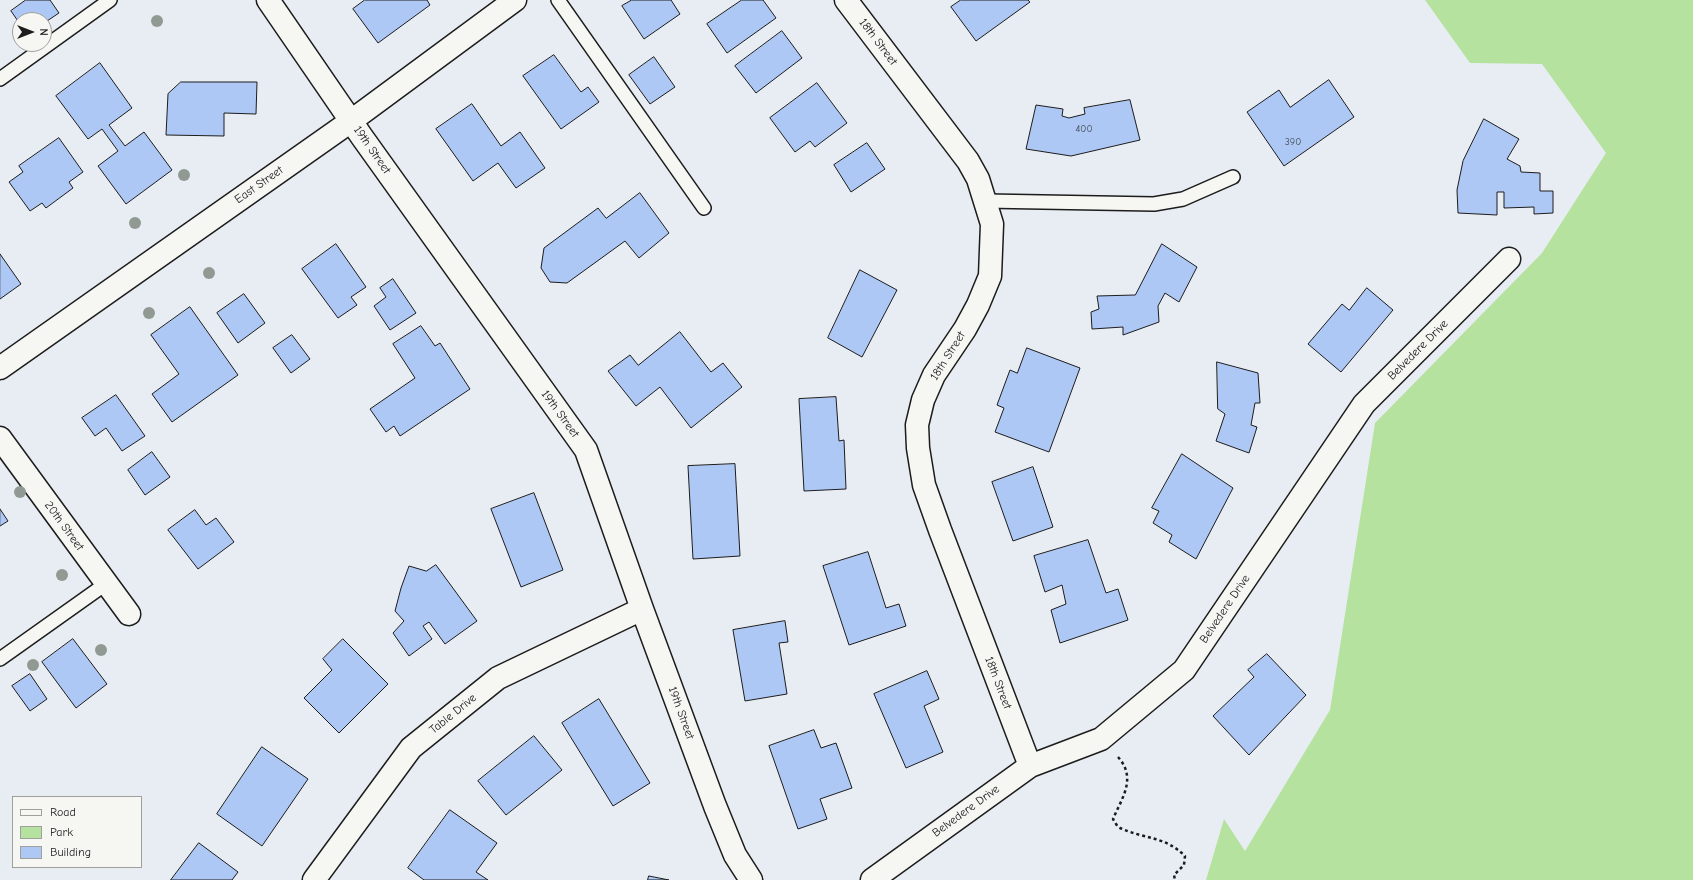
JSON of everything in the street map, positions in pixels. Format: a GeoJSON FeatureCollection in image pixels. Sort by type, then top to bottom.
{"type":"FeatureCollection","features":[{"type":"Feature","properties":{"kind":"street","name":"19th Street"},"geometry":{"type":"LineString","coordinates":[[268,0],[351,121],[586,450],[642,609],[734,855],[751,880]]}},
{"type":"Feature","properties":{"kind":"street","name":"East Street"},"geometry":{"type":"LineString","coordinates":[[0,368],[351,121],[515,0]]}},
{"type":"Feature","properties":{"kind":"street","name":"18th Street"},"geometry":{"type":"LineString","coordinates":[[846,0],[968,161],[978,179],[992,224],[990,276],[978,305],[966,328],[934,375],[923,400],[917,425],[918,448],[924,485],[1030,766]]}},
{"type":"Feature","properties":{"kind":"street","name":"Belvedere Drive"},"geometry":{"type":"LineString","coordinates":[[872,880],[1030,766],[1102,739],[1184,670],[1364,404],[1509,259]]}},
{"type":"Feature","properties":{"kind":"street","name":"20th Street"},"geometry":{"type":"LineString","coordinates":[[0,438],[129,614]]}},
{"type":"Feature","properties":{"kind":"street","name":"Table Drive"},"geometry":{"type":"LineString","coordinates":[[314,880],[410,748],[498,678],[642,609]]}},
{"type":"Feature","properties":{"kind":"lane"},"geometry":{"type":"LineString","coordinates":[[0,79],[110,0]]}},
{"type":"Feature","properties":{"kind":"lane"},"geometry":{"type":"LineString","coordinates":[[558,0],[704,208]]}},
{"type":"Feature","properties":{"kind":"lane"},"geometry":{"type":"LineString","coordinates":[[986,201],[1154,204],[1183,199],[1233,177]]}},
{"type":"Feature","properties":{"kind":"lane"},"geometry":{"type":"LineString","coordinates":[[0,659],[107,583]]}},
{"type":"Feature","properties":{"kind":"path"},"geometry":{"type":"LineString","coordinates":[[1102,739],[1125,765],[1128,785],[1113,819],[1119,828],[1160,840],[1178,849],[1185,856],[1184,866],[1174,875],[1175,880]]}},
{"type":"Feature","properties":{"kind":"green space"},"geometry":{"type":"Polygon","coordinates":[[[1425,0],[1693,0],[1693,880],[1206,880],[1224,819],[1245,851],[1330,710],[1375,423],[1542,253],[1606,153],[1542,64],[1470,63],[1425,0]]]}},
{"type":"Feature","properties":{"kind":"building"},"geometry":{"type":"Polygon","coordinates":[[[26,0],[50,0],[59,13],[52,18],[52,12],[12,12],[11,11],[26,0]]]}},
{"type":"Feature","properties":{"kind":"building"},"geometry":{"type":"Polygon","coordinates":[[[365,0],[427,0],[430,5],[378,43],[353,9],[365,0]]]}},
{"type":"Feature","properties":{"kind":"building"},"geometry":{"type":"Polygon","coordinates":[[[632,0],[671,0],[680,14],[644,39],[622,6],[632,0]]]}},
{"type":"Feature","properties":{"kind":"building"},"geometry":{"type":"Polygon","coordinates":[[[742,0],[763,0],[776,18],[727,53],[707,24],[742,0]]]}},
{"type":"Feature","properties":{"kind":"building"},"geometry":{"type":"Polygon","coordinates":[[[961,0],[1028,0],[1030,2],[976,41],[951,7],[961,0]]]}},
{"type":"Feature","properties":{"kind":"building"},"geometry":{"type":"Polygon","coordinates":[[[782,31],[802,58],[756,93],[735,66],[782,31]]]}},
{"type":"Feature","properties":{"kind":"building"},"geometry":{"type":"Polygon","coordinates":[[[554,55],[581,92],[588,87],[599,102],[561,129],[523,76],[554,55]]]}},
{"type":"Feature","properties":{"kind":"building"},"geometry":{"type":"Polygon","coordinates":[[[654,57],[675,87],[650,104],[629,75],[654,57]]]}},
{"type":"Feature","properties":{"kind":"building"},"geometry":{"type":"Polygon","coordinates":[[[100,63],[132,108],[109,125],[125,146],[144,132],[172,170],[126,204],[98,166],[118,151],[102,129],[88,139],[56,96],[100,63]]]}},
{"type":"Feature","properties":{"kind":"building"},"geometry":{"type":"Polygon","coordinates":[[[1329,80],[1354,117],[1284,166],[1247,112],[1279,90],[1290,107],[1329,80]]]}},
{"type":"Feature","properties":{"kind":"building"},"geometry":{"type":"Polygon","coordinates":[[[181,82],[257,82],[256,114],[224,113],[224,136],[166,135],[168,94],[181,82]]]}},
{"type":"Feature","properties":{"kind":"building"},"geometry":{"type":"Polygon","coordinates":[[[817,83],[847,123],[815,147],[810,141],[795,152],[770,118],[817,83]]]}},
{"type":"Feature","properties":{"kind":"building"},"geometry":{"type":"Polygon","coordinates":[[[1130,100],[1140,140],[1071,156],[1026,149],[1036,105],[1063,109],[1062,116],[1069,118],[1085,114],[1084,108],[1130,100]]]}},
{"type":"Feature","properties":{"kind":"building"},"geometry":{"type":"Polygon","coordinates":[[[472,104],[501,146],[520,132],[545,168],[516,188],[498,163],[473,181],[436,129],[472,104]]]}},
{"type":"Feature","properties":{"kind":"building"},"geometry":{"type":"Polygon","coordinates":[[[1484,119],[1519,139],[1507,159],[1520,166],[1521,172],[1540,173],[1540,191],[1553,191],[1553,213],[1534,214],[1534,207],[1504,208],[1504,192],[1497,192],[1497,215],[1458,213],[1457,190],[1463,161],[1484,119]]]}},
{"type":"Feature","properties":{"kind":"building"},"geometry":{"type":"Polygon","coordinates":[[[59,138],[83,172],[69,182],[73,188],[46,208],[42,203],[30,211],[9,182],[23,172],[19,166],[59,138]]]}},
{"type":"Feature","properties":{"kind":"building"},"geometry":{"type":"Polygon","coordinates":[[[867,143],[885,169],[851,192],[834,165],[867,143]]]}},
{"type":"Feature","properties":{"kind":"building"},"geometry":{"type":"Polygon","coordinates":[[[640,193],[669,233],[639,258],[625,241],[567,283],[550,282],[541,268],[544,248],[598,208],[606,218],[640,193]]]}},
{"type":"Feature","properties":{"kind":"building"},"geometry":{"type":"Polygon","coordinates":[[[336,244],[366,287],[351,297],[357,305],[338,318],[302,269],[336,244]]]}},
{"type":"Feature","properties":{"kind":"building"},"geometry":{"type":"Polygon","coordinates":[[[1162,244],[1197,267],[1179,302],[1165,293],[1158,306],[1159,322],[1123,335],[1123,327],[1092,329],[1091,312],[1099,309],[1097,296],[1135,295],[1162,244]]]}},
{"type":"Feature","properties":{"kind":"building"},"geometry":{"type":"Polygon","coordinates":[[[0,254],[21,284],[0,299],[0,254]]]}},
{"type":"Feature","properties":{"kind":"building"},"geometry":{"type":"Polygon","coordinates":[[[860,270],[897,290],[862,357],[828,338],[860,270]]]}},
{"type":"Feature","properties":{"kind":"building"},"geometry":{"type":"Polygon","coordinates":[[[393,279],[416,313],[390,330],[374,306],[386,297],[380,288],[393,279]]]}},
{"type":"Feature","properties":{"kind":"building"},"geometry":{"type":"Polygon","coordinates":[[[1367,288],[1393,310],[1341,372],[1308,344],[1342,304],[1349,310],[1367,288]]]}},
{"type":"Feature","properties":{"kind":"building"},"geometry":{"type":"Polygon","coordinates":[[[244,294],[265,323],[238,343],[217,313],[244,294]]]}},
{"type":"Feature","properties":{"kind":"building"},"geometry":{"type":"Polygon","coordinates":[[[190,307],[238,375],[172,422],[152,394],[179,374],[151,335],[190,307]]]}},
{"type":"Feature","properties":{"kind":"building"},"geometry":{"type":"Polygon","coordinates":[[[421,326],[435,346],[440,343],[470,389],[400,436],[394,426],[386,432],[370,409],[415,378],[393,344],[421,326]]]}},
{"type":"Feature","properties":{"kind":"building"},"geometry":{"type":"Polygon","coordinates":[[[680,332],[711,372],[723,363],[742,387],[691,428],[660,387],[636,406],[608,371],[630,355],[638,365],[680,332]]]}},
{"type":"Feature","properties":{"kind":"building"},"geometry":{"type":"Polygon","coordinates":[[[292,335],[310,359],[291,373],[273,348],[292,335]]]}},
{"type":"Feature","properties":{"kind":"building"},"geometry":{"type":"Polygon","coordinates":[[[1027,348],[1080,368],[1049,452],[995,432],[1004,408],[997,405],[1010,370],[1017,373],[1027,348]]]}},
{"type":"Feature","properties":{"kind":"building"},"geometry":{"type":"Polygon","coordinates":[[[1217,362],[1258,373],[1260,403],[1255,403],[1251,425],[1257,427],[1249,453],[1216,441],[1225,414],[1218,409],[1217,362]]]}},
{"type":"Feature","properties":{"kind":"building"},"geometry":{"type":"Polygon","coordinates":[[[116,395],[145,436],[122,451],[106,428],[95,436],[82,418],[116,395]]]}},
{"type":"Feature","properties":{"kind":"building"},"geometry":{"type":"Polygon","coordinates":[[[836,397],[839,441],[844,440],[846,489],[804,491],[799,399],[836,397]]]}},
{"type":"Feature","properties":{"kind":"building"},"geometry":{"type":"Polygon","coordinates":[[[152,452],[170,477],[145,495],[128,470],[152,452]]]}},
{"type":"Feature","properties":{"kind":"building"},"geometry":{"type":"Polygon","coordinates":[[[1182,454],[1233,488],[1196,559],[1169,542],[1172,535],[1153,523],[1159,511],[1152,508],[1182,454]]]}},
{"type":"Feature","properties":{"kind":"building"},"geometry":{"type":"Polygon","coordinates":[[[735,464],[740,556],[693,559],[688,466],[735,464]]]}},
{"type":"Feature","properties":{"kind":"building"},"geometry":{"type":"Polygon","coordinates":[[[1033,467],[1053,527],[1013,541],[992,482],[1033,467]]]}},
{"type":"Feature","properties":{"kind":"building"},"geometry":{"type":"Polygon","coordinates":[[[534,493],[563,570],[521,587],[491,509],[534,493]]]}},
{"type":"Feature","properties":{"kind":"building"},"geometry":{"type":"Polygon","coordinates":[[[0,509],[8,521],[0,526],[0,509]]]}},
{"type":"Feature","properties":{"kind":"building"},"geometry":{"type":"Polygon","coordinates":[[[195,510],[206,525],[216,518],[234,542],[198,569],[168,530],[195,510]]]}},
{"type":"Feature","properties":{"kind":"building"},"geometry":{"type":"Polygon","coordinates":[[[1088,540],[1106,593],[1118,589],[1128,620],[1060,643],[1051,610],[1066,604],[1062,585],[1045,592],[1034,556],[1088,540]]]}},
{"type":"Feature","properties":{"kind":"building"},"geometry":{"type":"Polygon","coordinates":[[[868,552],[886,608],[899,604],[906,626],[849,645],[823,566],[868,552]]]}},
{"type":"Feature","properties":{"kind":"building"},"geometry":{"type":"Polygon","coordinates":[[[436,565],[477,621],[445,644],[429,622],[423,626],[432,639],[409,656],[393,633],[404,621],[395,611],[401,588],[409,566],[426,571],[436,565]]]}},
{"type":"Feature","properties":{"kind":"building"},"geometry":{"type":"Polygon","coordinates":[[[785,621],[788,642],[779,643],[787,694],[745,701],[733,630],[785,621]]]}},
{"type":"Feature","properties":{"kind":"building"},"geometry":{"type":"Polygon","coordinates":[[[73,639],[107,684],[76,708],[42,662],[73,639]]]}},
{"type":"Feature","properties":{"kind":"building"},"geometry":{"type":"Polygon","coordinates":[[[343,639],[388,684],[339,733],[304,698],[332,670],[323,659],[343,639]]]}},
{"type":"Feature","properties":{"kind":"building"},"geometry":{"type":"Polygon","coordinates":[[[1267,654],[1306,695],[1249,755],[1213,716],[1254,677],[1248,670],[1267,654]]]}},
{"type":"Feature","properties":{"kind":"building"},"geometry":{"type":"Polygon","coordinates":[[[927,671],[939,699],[924,706],[943,752],[906,768],[874,694],[927,671]]]}},
{"type":"Feature","properties":{"kind":"building"},"geometry":{"type":"Polygon","coordinates":[[[30,674],[47,699],[30,711],[12,686],[30,674]]]}},
{"type":"Feature","properties":{"kind":"building"},"geometry":{"type":"Polygon","coordinates":[[[599,699],[650,783],[613,806],[562,723],[599,699]]]}},
{"type":"Feature","properties":{"kind":"building"},"geometry":{"type":"Polygon","coordinates":[[[814,730],[821,748],[836,743],[852,788],[820,799],[827,819],[798,829],[769,746],[814,730]]]}},
{"type":"Feature","properties":{"kind":"building"},"geometry":{"type":"Polygon","coordinates":[[[534,736],[562,770],[506,815],[478,781],[534,736]]]}},
{"type":"Feature","properties":{"kind":"building"},"geometry":{"type":"Polygon","coordinates":[[[262,747],[308,779],[262,846],[217,814],[262,747]]]}},
{"type":"Feature","properties":{"kind":"building"},"geometry":{"type":"Polygon","coordinates":[[[450,810],[497,843],[476,872],[488,880],[424,880],[408,868],[450,810]]]}},
{"type":"Feature","properties":{"kind":"building"},"geometry":{"type":"Polygon","coordinates":[[[199,843],[238,872],[232,880],[171,880],[199,843]]]}},
{"type":"Feature","properties":{"kind":"building"},"geometry":{"type":"Polygon","coordinates":[[[649,876],[669,880],[648,880],[649,876]]]}}]}
